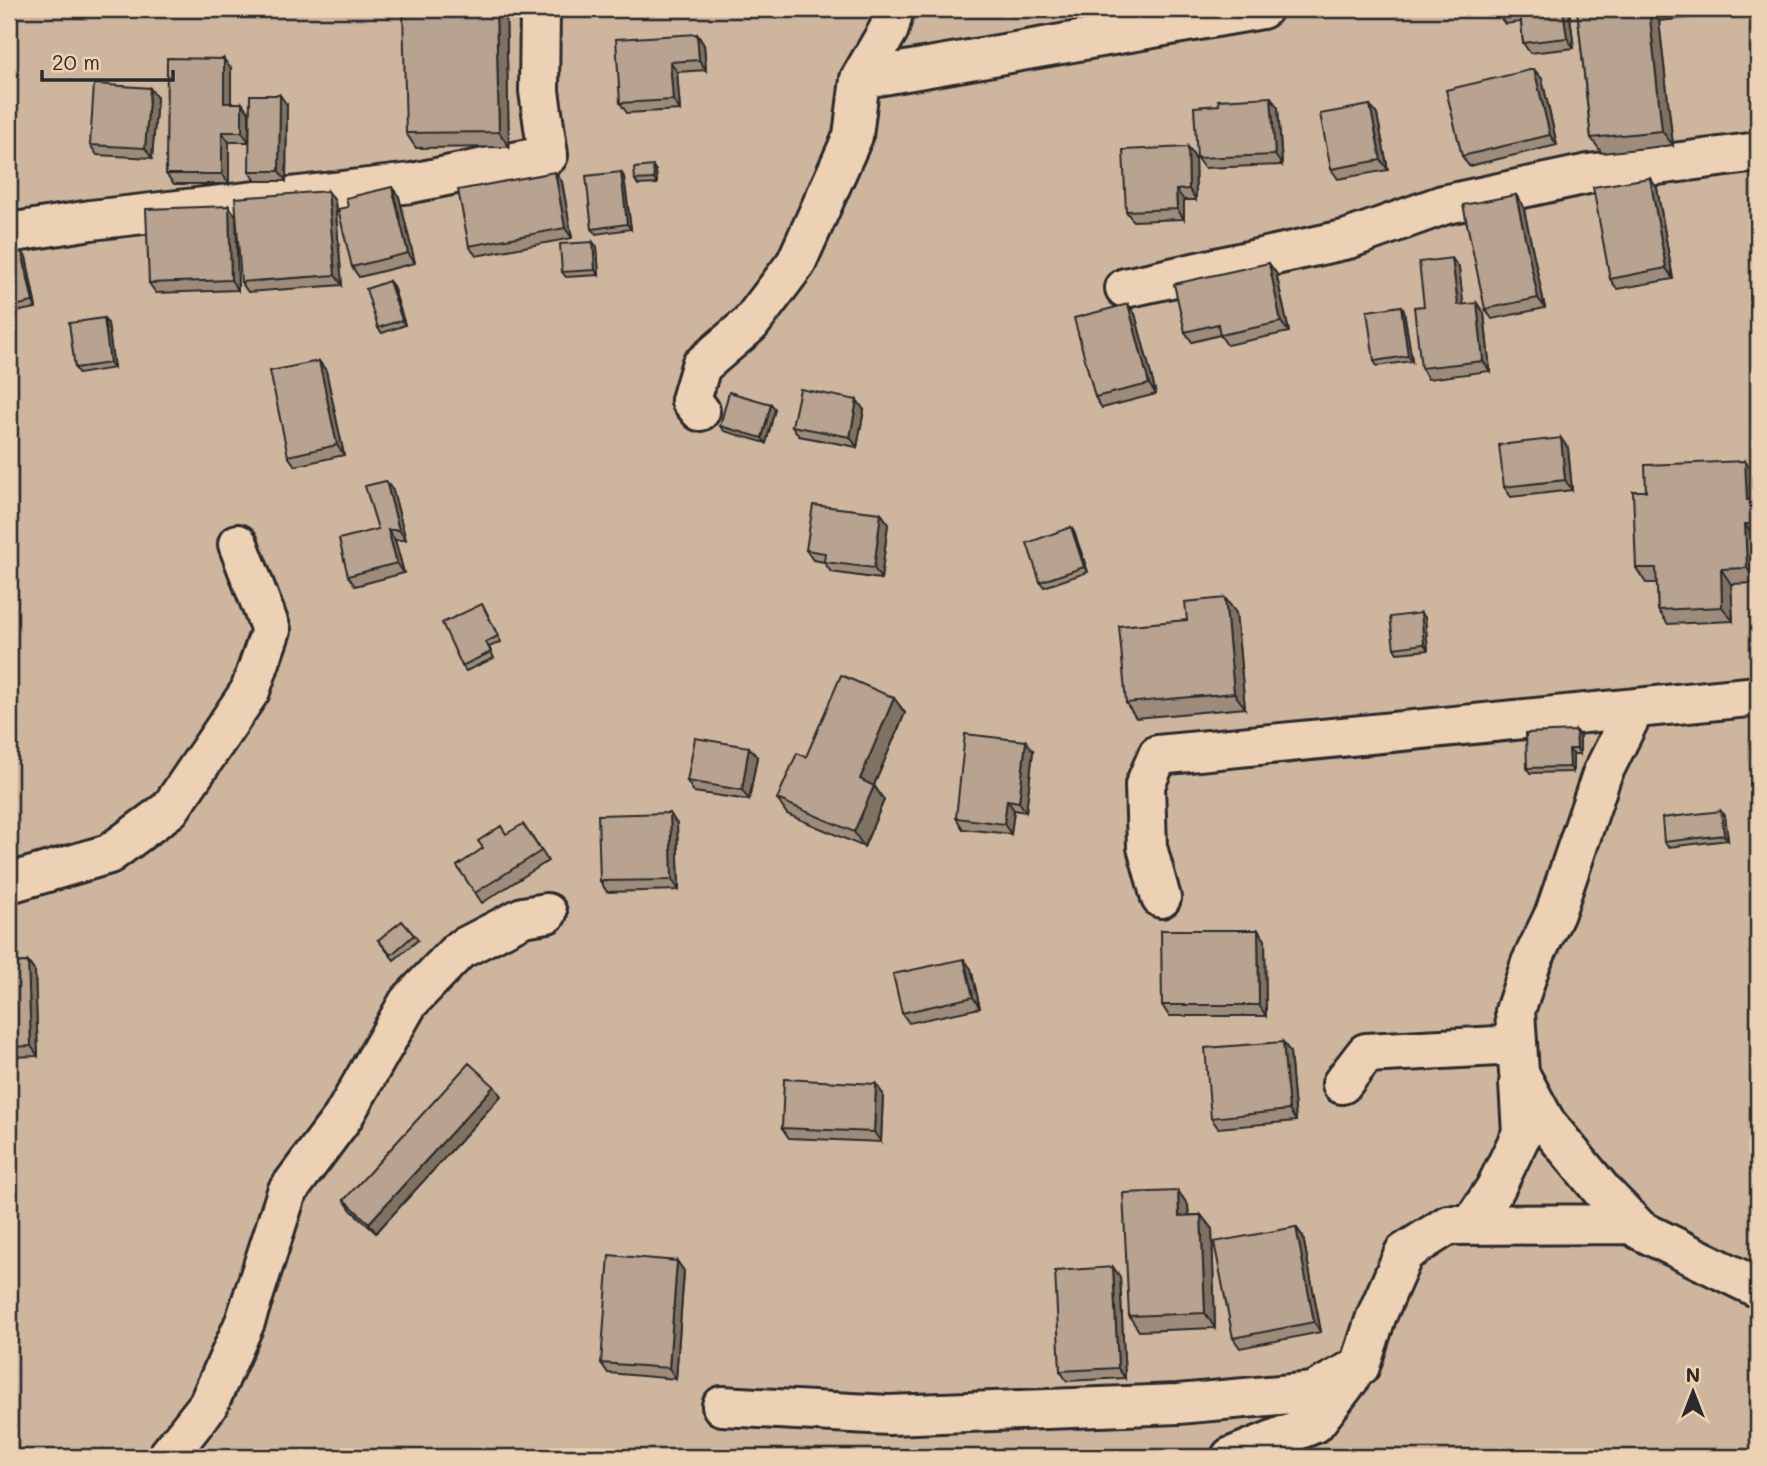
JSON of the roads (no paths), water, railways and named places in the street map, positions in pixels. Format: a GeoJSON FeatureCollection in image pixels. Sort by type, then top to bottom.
{"type":"FeatureCollection","features":[{"type":"Feature","properties":{"kind":"street"},"geometry":{"type":"LineString","coordinates":[[9,233],[91,220],[412,183],[548,155],[538,91],[540,9]]}},
{"type":"Feature","properties":{"kind":"street"},"geometry":{"type":"LineString","coordinates":[[700,411],[691,400],[701,366],[750,324],[796,263],[853,136],[860,79],[889,29],[894,9]]}},
{"type":"Feature","properties":{"kind":"street"},"geometry":{"type":"LineString","coordinates":[[860,79],[1262,9]]}},
{"type":"Feature","properties":{"kind":"street"},"geometry":{"type":"LineString","coordinates":[[1125,288],[1349,239],[1443,205],[1588,174],[1758,152]]}},
{"type":"Feature","properties":{"kind":"street"},"geometry":{"type":"LineString","coordinates":[[9,883],[109,854],[170,809],[200,766],[250,691],[271,630],[238,544]]}},
{"type":"Feature","properties":{"kind":"street"},"geometry":{"type":"LineString","coordinates":[[1161,898],[1147,847],[1145,785],[1158,755],[1758,696]]}},
{"type":"Feature","properties":{"kind":"street"},"geometry":{"type":"LineString","coordinates":[[1471,1225],[1495,1189],[1522,1133],[1515,1011],[1531,963],[1555,913],[1601,774],[1635,708]]}},
{"type":"Feature","properties":{"kind":"street"},"geometry":{"type":"LineString","coordinates":[[167,1457],[208,1405],[245,1322],[287,1192],[343,1117],[408,1003],[459,950],[523,917],[547,913]]}},
{"type":"Feature","properties":{"kind":"street"},"geometry":{"type":"LineString","coordinates":[[1342,1084],[1366,1053],[1518,1059]]}},
{"type":"Feature","properties":{"kind":"street"},"geometry":{"type":"LineString","coordinates":[[1518,1059],[1546,1123],[1603,1192],[1640,1230],[1758,1288]]}},
{"type":"Feature","properties":{"kind":"street"},"geometry":{"type":"LineString","coordinates":[[1231,1457],[1315,1423],[1360,1366],[1376,1317],[1404,1253],[1448,1225],[1634,1224]]}},
{"type":"Feature","properties":{"kind":"street"},"geometry":{"type":"LineString","coordinates":[[722,1406],[889,1415],[1178,1404],[1313,1392],[1360,1366]]}}]}
